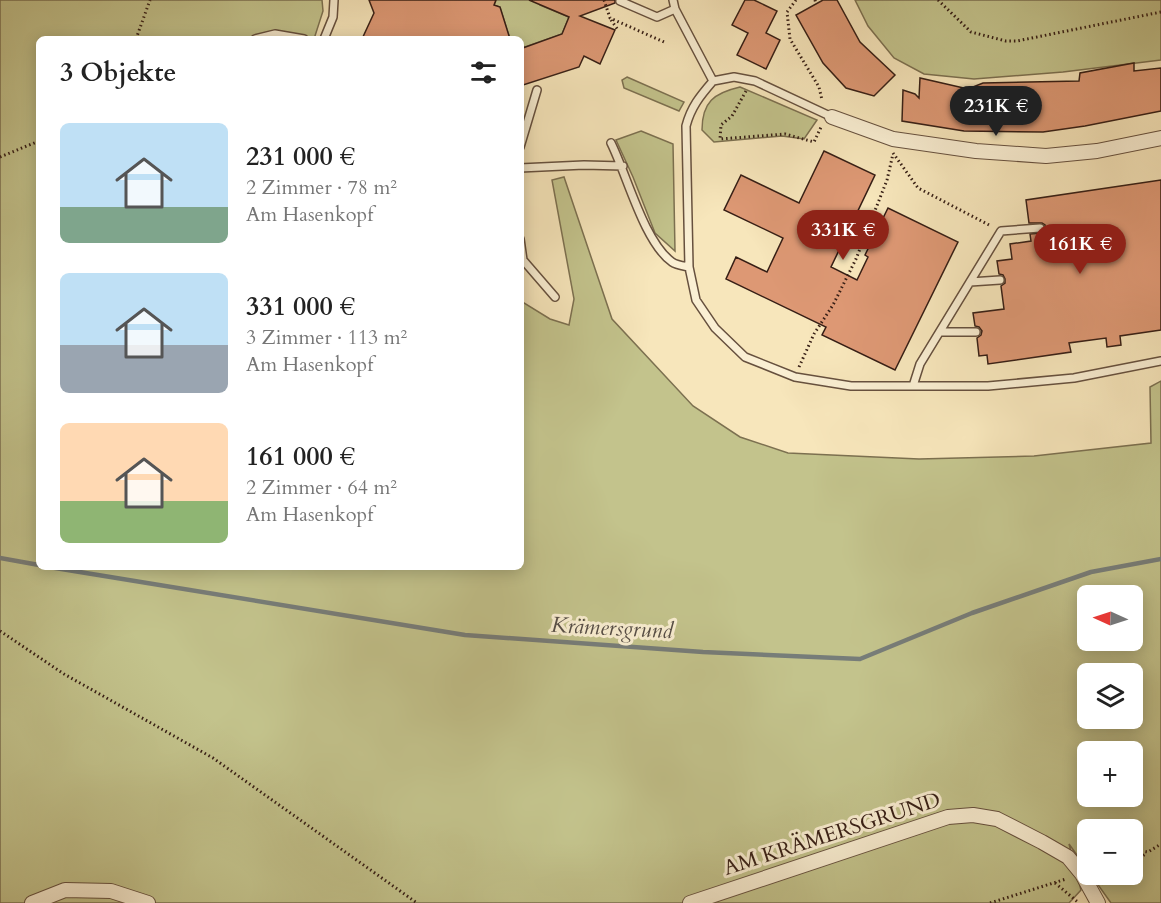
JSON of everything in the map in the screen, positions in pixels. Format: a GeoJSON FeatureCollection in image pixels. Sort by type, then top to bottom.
{"type":"FeatureCollection","features":[{"type":"Feature","properties":{"kind":"street"},"geometry":{"type":"LineString","coordinates":[[830,117],[893,146],[1046,156],[1097,151],[1161,138]]}},
{"type":"Feature","properties":{"kind":"street","name":"AM KRÄMERSGRUND"},"geometry":{"type":"LineString","coordinates":[[690,903],[948,817],[974,814],[997,819],[1042,842],[1068,857],[1077,868]]}},
{"type":"Feature","properties":{"kind":"street","name":"AM KRÄMERSGRUND"},"geometry":{"type":"LineString","coordinates":[[1088,885],[1098,903]]}},
{"type":"Feature","properties":{"kind":"street"},"geometry":{"type":"LineString","coordinates":[[32,903],[65,890],[76,890],[111,891],[148,903]]}},
{"type":"Feature","properties":{"kind":"lane"},"geometry":{"type":"LineString","coordinates":[[325,36],[333,17],[334,0]]}},
{"type":"Feature","properties":{"kind":"lane"},"geometry":{"type":"LineString","coordinates":[[673,0],[675,9],[713,81]]}},
{"type":"Feature","properties":{"kind":"lane"},"geometry":{"type":"LineString","coordinates":[[620,1],[657,17],[675,9]]}},
{"type":"Feature","properties":{"kind":"lane"},"geometry":{"type":"LineString","coordinates":[[267,36],[275,34],[287,36]]}},
{"type":"Feature","properties":{"kind":"lane"},"geometry":{"type":"LineString","coordinates":[[830,117],[755,81],[734,77],[713,81],[690,111],[686,126],[689,267],[696,300],[715,328],[745,357],[795,377],[851,386],[988,386],[1074,378],[1161,361]]}},
{"type":"Feature","properties":{"kind":"lane"},"geometry":{"type":"LineString","coordinates":[[524,134],[537,90]]}},
{"type":"Feature","properties":{"kind":"lane"},"geometry":{"type":"LineString","coordinates":[[611,143],[623,166],[650,237],[672,262],[689,267]]}},
{"type":"Feature","properties":{"kind":"lane"},"geometry":{"type":"LineString","coordinates":[[524,168],[623,166]]}},
{"type":"Feature","properties":{"kind":"lane"},"geometry":{"type":"LineString","coordinates":[[913,386],[920,364],[1000,231],[1040,228]]}},
{"type":"Feature","properties":{"kind":"lane"},"geometry":{"type":"LineString","coordinates":[[524,261],[555,297]]}},
{"type":"Feature","properties":{"kind":"lane"},"geometry":{"type":"LineString","coordinates":[[970,282],[1000,280]]}},
{"type":"Feature","properties":{"kind":"lane"},"geometry":{"type":"LineString","coordinates":[[940,332],[976,332]]}},
{"type":"Feature","properties":{"kind":"path"},"geometry":{"type":"LineString","coordinates":[[137,36],[150,0]]}},
{"type":"Feature","properties":{"kind":"path"},"geometry":{"type":"LineString","coordinates":[[604,0],[610,18],[618,30]]}},
{"type":"Feature","properties":{"kind":"path"},"geometry":{"type":"LineString","coordinates":[[796,0],[787,12],[790,39],[819,87],[830,117]]}},
{"type":"Feature","properties":{"kind":"path"},"geometry":{"type":"LineString","coordinates":[[938,0],[971,32],[1006,41],[1017,41],[1161,12]]}},
{"type":"Feature","properties":{"kind":"path"},"geometry":{"type":"LineString","coordinates":[[610,18],[664,42]]}},
{"type":"Feature","properties":{"kind":"path"},"geometry":{"type":"LineString","coordinates":[[755,81],[741,98],[732,116],[721,125],[720,139],[785,134],[814,142]]}},
{"type":"Feature","properties":{"kind":"path"},"geometry":{"type":"LineString","coordinates":[[0,157],[36,142]]}},
{"type":"Feature","properties":{"kind":"path"},"geometry":{"type":"LineString","coordinates":[[893,146],[918,188],[1000,231]]}},
{"type":"Feature","properties":{"kind":"path"},"geometry":{"type":"LineString","coordinates":[[795,377],[814,334],[833,305],[856,260],[886,180],[893,146]]}},
{"type":"Feature","properties":{"kind":"path"},"geometry":{"type":"LineString","coordinates":[[0,631],[64,674],[213,758],[417,903]]}},
{"type":"Feature","properties":{"kind":"path"},"geometry":{"type":"LineString","coordinates":[[1143,855],[1161,844]]}},
{"type":"Feature","properties":{"kind":"path"},"geometry":{"type":"LineString","coordinates":[[1143,851],[1148,852]]}},
{"type":"Feature","properties":{"kind":"path"},"geometry":{"type":"LineString","coordinates":[[990,903],[1077,875]]}},
{"type":"Feature","properties":{"kind":"path"},"geometry":{"type":"LineString","coordinates":[[1055,882],[1079,903]]}},
{"type":"Feature","properties":{"kind":"green space"},"geometry":{"type":"Polygon","coordinates":[[[0,0],[322,0],[323,11],[315,36],[36,36],[36,570],[524,570],[524,303],[550,319],[569,325],[574,299],[552,180],[564,177],[612,319],[693,406],[740,437],[788,453],[919,459],[1034,456],[1151,443],[1150,387],[1161,381],[1161,903],[1111,903],[1098,885],[1143,885],[1143,819],[1077,819],[1077,855],[1069,844],[1077,875],[1077,885],[1080,885],[1081,890],[1069,903],[0,903],[0,0]]]}},
{"type":"Feature","properties":{"kind":"green space"},"geometry":{"type":"Polygon","coordinates":[[[496,0],[541,0],[540,5],[569,17],[562,34],[525,47],[524,36],[509,36],[500,7],[494,5],[496,0]]]}},
{"type":"Feature","properties":{"kind":"green space"},"geometry":{"type":"Polygon","coordinates":[[[855,0],[1161,0],[1161,60],[1063,72],[974,79],[924,74],[894,58],[868,26],[855,0]]]}},
{"type":"Feature","properties":{"kind":"green space"},"geometry":{"type":"Polygon","coordinates":[[[627,77],[684,102],[679,111],[624,88],[622,80],[627,77]]]}},
{"type":"Feature","properties":{"kind":"green space"},"geometry":{"type":"Polygon","coordinates":[[[740,87],[817,120],[804,139],[782,136],[714,142],[702,130],[704,112],[711,100],[723,92],[740,87]]]}},
{"type":"Feature","properties":{"kind":"green space"},"geometry":{"type":"Polygon","coordinates":[[[641,131],[673,144],[675,251],[655,233],[616,140],[641,131]]]}},
{"type":"Feature","properties":{"kind":"building"},"geometry":{"type":"Polygon","coordinates":[[[369,0],[496,0],[494,5],[500,7],[509,36],[363,36],[374,13],[369,0]]]}},
{"type":"Feature","properties":{"kind":"building"},"geometry":{"type":"Polygon","coordinates":[[[529,0],[615,0],[615,3],[580,16],[615,30],[600,64],[584,56],[579,67],[524,85],[524,48],[562,34],[569,17],[529,0]]]}},
{"type":"Feature","properties":{"kind":"building"},"geometry":{"type":"Polygon","coordinates":[[[745,0],[754,0],[777,11],[766,33],[780,40],[766,69],[737,55],[748,33],[732,25],[745,0]]]}},
{"type":"Feature","properties":{"kind":"building"},"geometry":{"type":"Polygon","coordinates":[[[823,0],[837,0],[860,42],[895,75],[874,96],[846,88],[823,63],[796,15],[823,0]]]}},
{"type":"Feature","properties":{"kind":"building"},"geometry":{"type":"Polygon","coordinates":[[[1134,63],[1134,71],[1161,68],[1161,111],[1043,132],[964,131],[902,121],[903,90],[919,98],[920,78],[968,89],[983,83],[1079,81],[1080,73],[1134,63]]]}},
{"type":"Feature","properties":{"kind":"building"},"geometry":{"type":"Polygon","coordinates":[[[824,151],[875,175],[831,267],[857,280],[868,257],[865,255],[888,208],[958,242],[895,370],[822,335],[826,327],[726,279],[736,257],[767,272],[783,238],[724,210],[741,175],[799,203],[824,151]]]}},
{"type":"Feature","properties":{"kind":"building"},"geometry":{"type":"Polygon","coordinates":[[[1161,180],[1161,330],[1120,336],[1121,345],[1107,347],[1106,338],[1069,343],[1071,352],[988,364],[987,355],[979,356],[977,338],[982,331],[975,326],[973,313],[1004,309],[1001,286],[1005,283],[1005,279],[999,274],[997,261],[1012,259],[1010,244],[1031,241],[1030,234],[1041,233],[1045,230],[1045,225],[1042,223],[1029,223],[1026,200],[1161,180]]]}},
{"type":"Feature","properties":{"kind":"waterway","name":"Krämersgrund"},"geometry":{"type":"LineString","coordinates":[[0,558],[36,564]]}},
{"type":"Feature","properties":{"kind":"waterway","name":"Krämersgrund"},"geometry":{"type":"LineString","coordinates":[[67,570],[465,635],[703,652],[860,659],[972,613],[1091,572],[1161,559]]}}]}
